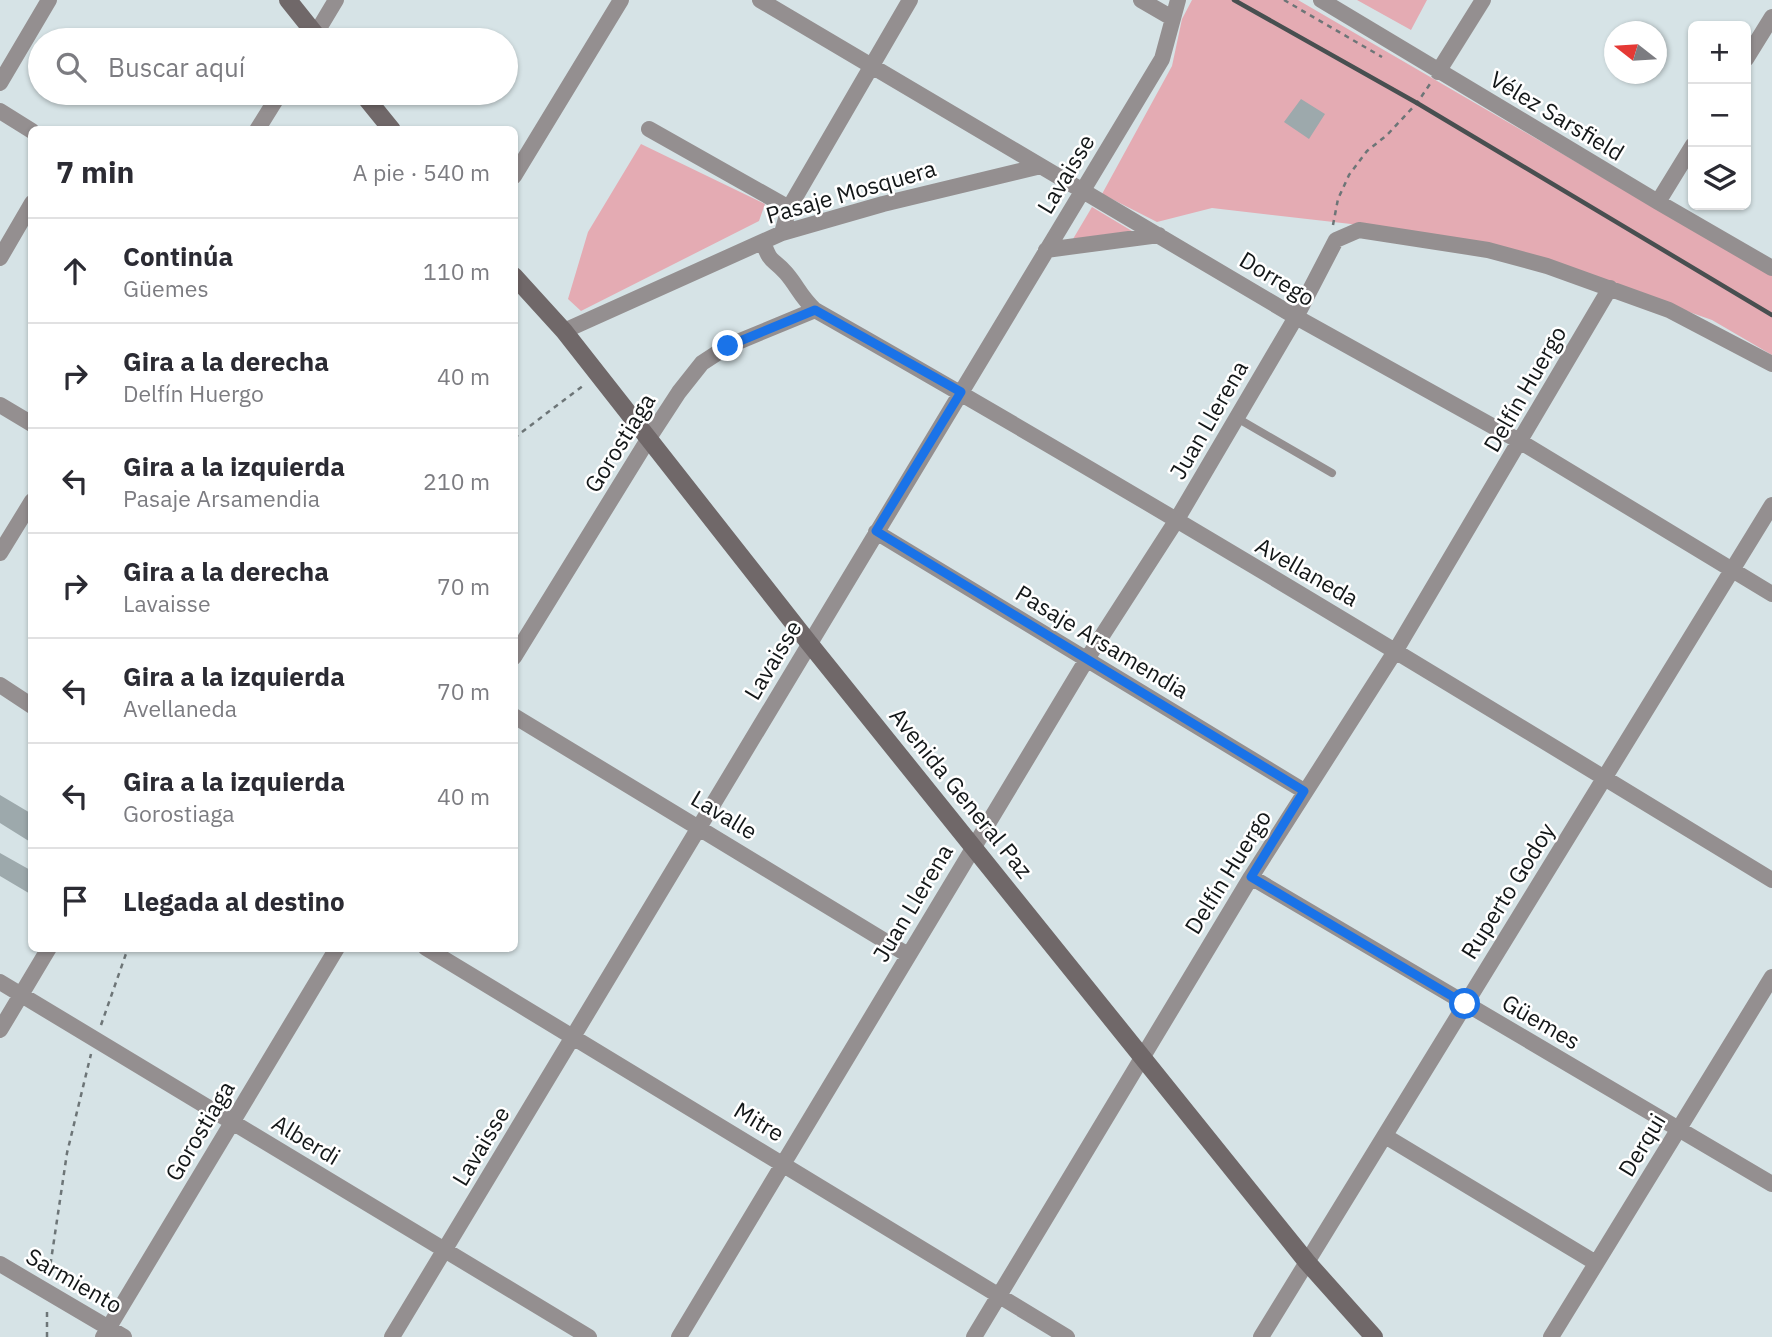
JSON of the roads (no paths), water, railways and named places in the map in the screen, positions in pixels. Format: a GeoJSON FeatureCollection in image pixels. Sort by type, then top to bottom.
{"type":"FeatureCollection","features":[{"type":"Feature","properties":{"kind":"main road"},"geometry":{"type":"LineString","coordinates":[[288,0],[309,28]]}},
{"type":"Feature","properties":{"kind":"main road"},"geometry":{"type":"LineString","coordinates":[[372,105],[389,126]]}},
{"type":"Feature","properties":{"kind":"main road","name":"Avenida General Paz"},"geometry":{"type":"LineString","coordinates":[[518,280],[564,331],[809,643],[1307,1262],[1374,1337]]}},
{"type":"Feature","properties":{"kind":"street"},"geometry":{"type":"LineString","coordinates":[[32,28],[49,0]]}},
{"type":"Feature","properties":{"kind":"street"},"geometry":{"type":"LineString","coordinates":[[321,28],[336,0]]}},
{"type":"Feature","properties":{"kind":"street"},"geometry":{"type":"LineString","coordinates":[[518,169],[621,0]]}},
{"type":"Feature","properties":{"kind":"street","name":"Dorrego"},"geometry":{"type":"LineString","coordinates":[[760,0],[1296,317],[1521,442],[1772,594]]}},
{"type":"Feature","properties":{"kind":"street"},"geometry":{"type":"LineString","coordinates":[[782,233],[789,208],[909,0]]}},
{"type":"Feature","properties":{"kind":"street"},"geometry":{"type":"LineString","coordinates":[[1141,0],[1172,18]]}},
{"type":"Feature","properties":{"kind":"street","name":"Lavaisse"},"geometry":{"type":"LineString","coordinates":[[392,1337],[1162,59],[1178,0]]}},
{"type":"Feature","properties":{"kind":"street","name":"Vélez Sarsfield"},"geometry":{"type":"LineString","coordinates":[[1321,0],[1438,72],[1772,268]]}},
{"type":"Feature","properties":{"kind":"street"},"geometry":{"type":"LineString","coordinates":[[1438,72],[1483,0]]}},
{"type":"Feature","properties":{"kind":"street"},"geometry":{"type":"LineString","coordinates":[[1751,51],[1772,17]]}},
{"type":"Feature","properties":{"kind":"street"},"geometry":{"type":"LineString","coordinates":[[0,83],[28,36]]}},
{"type":"Feature","properties":{"kind":"street"},"geometry":{"type":"LineString","coordinates":[[259,126],[273,105]]}},
{"type":"Feature","properties":{"kind":"street"},"geometry":{"type":"LineString","coordinates":[[0,111],[28,128]]}},
{"type":"Feature","properties":{"kind":"street"},"geometry":{"type":"LineString","coordinates":[[649,129],[789,208]]}},
{"type":"Feature","properties":{"kind":"street"},"geometry":{"type":"LineString","coordinates":[[1658,202],[1692,147]]}},
{"type":"Feature","properties":{"kind":"street","name":"Pasaje Mosquera"},"geometry":{"type":"LineString","coordinates":[[564,331],[782,233],[895,201],[1041,166]]}},
{"type":"Feature","properties":{"kind":"street"},"geometry":{"type":"LineString","coordinates":[[0,258],[28,210]]}},
{"type":"Feature","properties":{"kind":"street","name":"Juan Llerena"},"geometry":{"type":"LineString","coordinates":[[679,1337],[1087,659],[1176,521],[1296,317],[1336,240],[1359,230],[1488,250],[1547,266],[1610,288]]}},
{"type":"Feature","properties":{"kind":"street"},"geometry":{"type":"LineString","coordinates":[[1046,250],[1159,235]]}},
{"type":"Feature","properties":{"kind":"street"},"geometry":{"type":"LineString","coordinates":[[763,242],[770,261],[786,273],[801,297],[815,310]]}},
{"type":"Feature","properties":{"kind":"street"},"geometry":{"type":"LineString","coordinates":[[1610,288],[1669,310],[1772,364]]}},
{"type":"Feature","properties":{"kind":"street","name":"Delfín Huergo"},"geometry":{"type":"LineString","coordinates":[[974,1337],[1251,877],[1396,650],[1610,288]]}},
{"type":"Feature","properties":{"kind":"street","name":"Avellaneda"},"geometry":{"type":"LineString","coordinates":[[815,310],[961,392],[1396,650],[1772,880]]}},
{"type":"Feature","properties":{"kind":"street","name":"Gorostiaga"},"geometry":{"type":"LineString","coordinates":[[518,651],[678,392],[702,362],[728,346],[815,310]]}},
{"type":"Feature","properties":{"kind":"street"},"geometry":{"type":"LineString","coordinates":[[0,405],[28,422]]}},
{"type":"Feature","properties":{"kind":"street","name":"Ruperto Godoy"},"geometry":{"type":"LineString","coordinates":[[1261,1337],[1772,505]]}},
{"type":"Feature","properties":{"kind":"street"},"geometry":{"type":"LineString","coordinates":[[0,553],[28,508]]}},
{"type":"Feature","properties":{"kind":"street","name":"Pasaje Arsamendia"},"geometry":{"type":"LineString","coordinates":[[876,531],[1304,791]]}},
{"type":"Feature","properties":{"kind":"street"},"geometry":{"type":"LineString","coordinates":[[0,685],[28,703]]}},
{"type":"Feature","properties":{"kind":"street","name":"Lavalle"},"geometry":{"type":"LineString","coordinates":[[518,718],[908,956]]}},
{"type":"Feature","properties":{"kind":"street","name":"Güemes"},"geometry":{"type":"LineString","coordinates":[[1251,877],[1772,1184]]}},
{"type":"Feature","properties":{"kind":"street"},"geometry":{"type":"LineString","coordinates":[[0,1030],[47,952]]}},
{"type":"Feature","properties":{"kind":"street","name":"Gorostiaga"},"geometry":{"type":"LineString","coordinates":[[106,1332],[335,952]]}},
{"type":"Feature","properties":{"kind":"street","name":"Mitre"},"geometry":{"type":"LineString","coordinates":[[433,952],[1067,1337]]}},
{"type":"Feature","properties":{"kind":"street","name":"Derqui"},"geometry":{"type":"LineString","coordinates":[[1552,1337],[1772,977]]}},
{"type":"Feature","properties":{"kind":"street","name":"Alberdi"},"geometry":{"type":"LineString","coordinates":[[0,982],[589,1337]]}},
{"type":"Feature","properties":{"kind":"street"},"geometry":{"type":"LineString","coordinates":[[1385,1136],[1596,1263]]}},
{"type":"Feature","properties":{"kind":"street","name":"Sarmiento"},"geometry":{"type":"LineString","coordinates":[[0,1265],[47,1291],[106,1332],[124,1337]]}},
{"type":"Feature","properties":{"kind":"lane"},"geometry":{"type":"LineString","coordinates":[[1237,418],[1332,473]]}},
{"type":"Feature","properties":{"kind":"railway"},"geometry":{"type":"LineString","coordinates":[[1234,0],[1417,103],[1772,315]]}}]}
